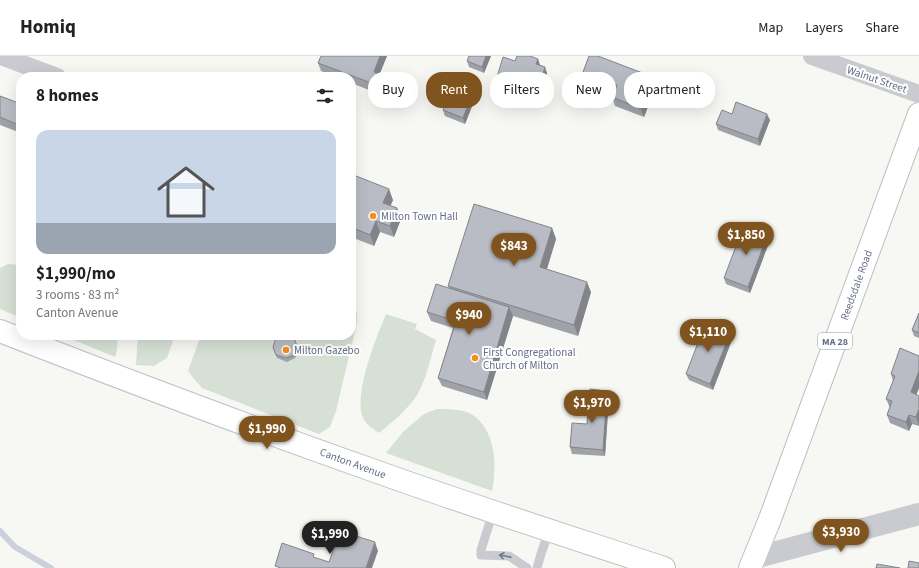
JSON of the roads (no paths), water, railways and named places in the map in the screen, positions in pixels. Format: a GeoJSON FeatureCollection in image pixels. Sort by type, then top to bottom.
{"type":"FeatureCollection","features":[{"type":"Feature","properties":{"kind":"main road","name":"Reedsdale Road"},"geometry":{"type":"LineString","coordinates":[[752,563],[770,519],[919,114]]}},
{"type":"Feature","properties":{"kind":"main road","name":"Canton Avenue"},"geometry":{"type":"LineString","coordinates":[[0,330],[16,336]]}},
{"type":"Feature","properties":{"kind":"main road","name":"Canton Avenue"},"geometry":{"type":"LineString","coordinates":[[25,340],[134,383],[370,470],[664,568]]}},
{"type":"Feature","properties":{"kind":"street"},"geometry":{"type":"LineString","coordinates":[[1,56],[28,61],[48,72]]}},
{"type":"Feature","properties":{"kind":"street","name":"Walnut Street"},"geometry":{"type":"LineString","coordinates":[[812,56],[919,94]]}},
{"type":"Feature","properties":{"kind":"street"},"geometry":{"type":"LineString","coordinates":[[752,563],[919,514]]}},
{"type":"Feature","properties":{"kind":"lane"},"geometry":{"type":"LineString","coordinates":[[493,512],[481,550],[481,555],[509,556],[527,568]]}},
{"type":"Feature","properties":{"kind":"lane"},"geometry":{"type":"LineString","coordinates":[[537,568],[540,554],[549,530]]}},
{"type":"Feature","properties":{"kind":"waterway"},"geometry":{"type":"LineString","coordinates":[[0,531],[15,547],[51,568]]}},
{"type":"Feature","properties":{"kind":"place","name":"Milton Town Hall"},"geometry":{"type":"Point","coordinates":[373,216]}},
{"type":"Feature","properties":{"kind":"place","name":"Milton Gazebo"},"geometry":{"type":"Point","coordinates":[286,350]}},
{"type":"Feature","properties":{"kind":"place","name":"First Congregational Church of Milton"},"geometry":{"type":"Point","coordinates":[475,358]}}]}
